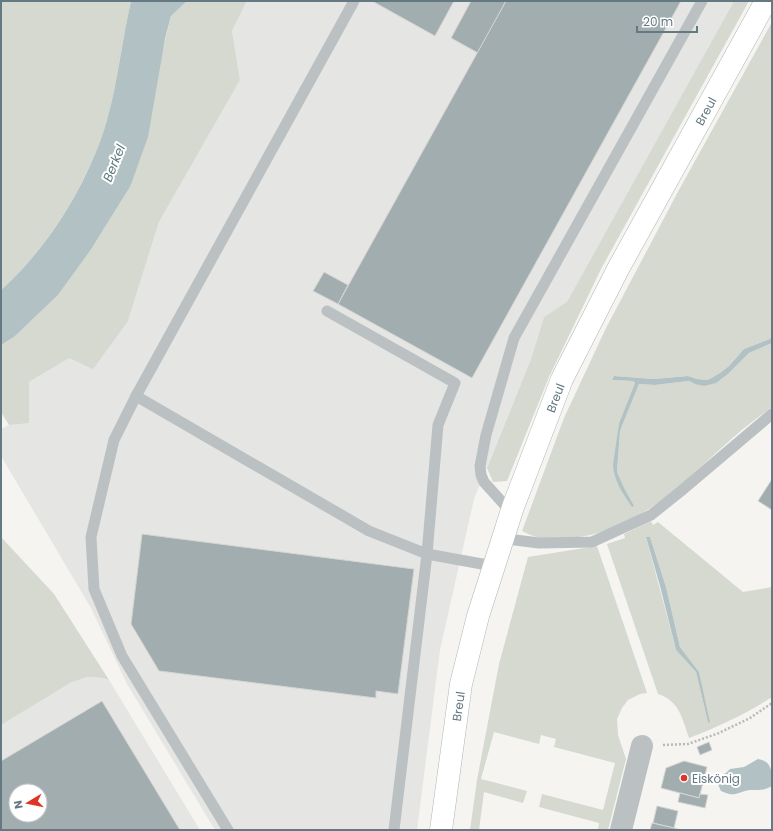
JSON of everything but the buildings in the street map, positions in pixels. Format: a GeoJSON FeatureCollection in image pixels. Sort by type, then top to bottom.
{"type":"FeatureCollection","features":[{"type":"Feature","properties":{"kind":"main road","name":"Breul"},"geometry":{"type":"LineString","coordinates":[[440,830],[461,684],[478,616],[511,512],[562,379],[618,269],[766,1]]}},
{"type":"Feature","properties":{"kind":"street"},"geometry":{"type":"LineString","coordinates":[[621,830],[642,746]]}},
{"type":"Feature","properties":{"kind":"lane"},"geometry":{"type":"LineString","coordinates":[[228,830],[122,656],[94,589],[91,536],[114,440],[136,396],[354,1]]}},
{"type":"Feature","properties":{"kind":"lane"},"geometry":{"type":"LineString","coordinates":[[511,512],[484,482],[481,476],[480,466],[486,435],[514,338],[702,1]]}},
{"type":"Feature","properties":{"kind":"lane"},"geometry":{"type":"LineString","coordinates":[[327,311],[455,383],[438,425],[427,554],[394,830]]}},
{"type":"Feature","properties":{"kind":"lane"},"geometry":{"type":"LineString","coordinates":[[136,396],[369,531],[427,554],[493,566]]}},
{"type":"Feature","properties":{"kind":"lane"},"geometry":{"type":"LineString","coordinates":[[503,537],[539,543],[592,542],[651,515],[772,414]]}},
{"type":"Feature","properties":{"kind":"path"},"geometry":{"type":"LineString","coordinates":[[642,746],[688,744],[719,733],[750,718],[772,703]]}},
{"type":"Feature","properties":{"kind":"shaded area"},"geometry":{"type":"Polygon","coordinates":[[[1,1],[131,1],[111,105],[90,166],[65,212],[51,233],[19,273],[1,290],[1,1]]]}},
{"type":"Feature","properties":{"kind":"shaded area"},"geometry":{"type":"Polygon","coordinates":[[[187,1],[247,1],[232,31],[240,80],[159,222],[128,321],[93,369],[69,358],[29,382],[29,423],[9,425],[1,412],[1,345],[14,337],[58,295],[90,251],[130,187],[171,16],[187,1]]]}},
{"type":"Feature","properties":{"kind":"shaded area"},"geometry":{"type":"Polygon","coordinates":[[[247,1],[734,1],[567,303],[544,317],[531,359],[474,499],[440,650],[417,830],[215,830],[127,684],[91,608],[1,456],[1,429],[9,425],[29,422],[29,382],[128,321],[159,222],[240,80],[232,31],[247,1]]]}},
{"type":"Feature","properties":{"kind":"shaded area"},"geometry":{"type":"Polygon","coordinates":[[[734,1],[749,1],[601,269],[549,377],[507,481],[493,482],[487,468],[531,359],[544,317],[567,302],[734,1]]]}},
{"type":"Feature","properties":{"kind":"shaded area"},"geometry":{"type":"Polygon","coordinates":[[[772,22],[772,336],[770,339],[744,349],[729,366],[709,380],[729,373],[749,353],[772,343],[772,407],[740,431],[679,486],[660,501],[640,515],[618,526],[594,534],[550,539],[539,538],[522,531],[564,418],[606,328],[680,188],[772,22]],[[614,376],[612,380],[633,381],[635,383],[619,423],[614,472],[623,488],[617,472],[620,431],[639,384],[655,385],[689,381],[695,384],[708,380],[688,376],[654,379],[614,376]]]}},
{"type":"Feature","properties":{"kind":"shaded area"},"geometry":{"type":"Polygon","coordinates":[[[651,521],[653,525],[658,522],[743,592],[772,587],[772,697],[732,720],[689,738],[682,718],[675,706],[671,701],[658,694],[607,544],[625,538],[624,534],[651,521]],[[646,537],[676,650],[696,672],[708,722],[699,672],[680,647],[666,587],[650,537],[646,537]]]}},
{"type":"Feature","properties":{"kind":"shaded area"},"geometry":{"type":"Polygon","coordinates":[[[1,537],[54,594],[109,680],[88,677],[72,682],[1,725],[1,537]]]}},
{"type":"Feature","properties":{"kind":"shaded area"},"geometry":{"type":"Polygon","coordinates":[[[597,546],[647,693],[640,694],[628,700],[617,719],[618,735],[626,759],[608,830],[598,830],[599,823],[539,807],[542,794],[603,810],[615,763],[554,747],[556,739],[541,735],[539,744],[494,732],[481,779],[527,791],[523,803],[484,792],[479,830],[470,830],[477,780],[499,664],[528,557],[597,546]]]}},
{"type":"Feature","properties":{"kind":"shaded area"},"geometry":{"type":"Polygon","coordinates":[[[88,677],[109,680],[200,830],[1,830],[1,725],[72,682],[88,677]]]}},
{"type":"Feature","properties":{"kind":"water","name":"Berkel"},"geometry":{"type":"Polygon","coordinates":[[[131,1],[187,1],[171,16],[165,39],[148,137],[130,187],[90,251],[58,295],[14,337],[1,345],[1,290],[19,273],[51,234],[90,167],[111,105],[131,1]]]}},
{"type":"Feature","properties":{"kind":"water"},"geometry":{"type":"Polygon","coordinates":[[[772,336],[772,343],[749,353],[729,373],[716,383],[704,386],[689,381],[655,385],[639,384],[620,431],[617,472],[634,506],[632,507],[617,482],[613,465],[619,423],[635,383],[633,381],[612,380],[614,376],[654,379],[688,376],[708,380],[729,366],[744,349],[770,339],[772,336]]]}},
{"type":"Feature","properties":{"kind":"water"},"geometry":{"type":"Polygon","coordinates":[[[646,537],[650,537],[666,587],[680,647],[699,672],[710,723],[708,722],[696,672],[676,650],[646,537]]]}},
{"type":"Feature","properties":{"kind":"water"},"geometry":{"type":"Polygon","coordinates":[[[758,759],[767,762],[769,765],[772,773],[772,786],[769,788],[733,794],[721,791],[717,782],[717,777],[726,773],[730,769],[744,767],[758,759]]]}},
{"type":"Feature","properties":{"kind":"place","name":"Eiskönig"},"geometry":{"type":"Point","coordinates":[684,778]}}]}
